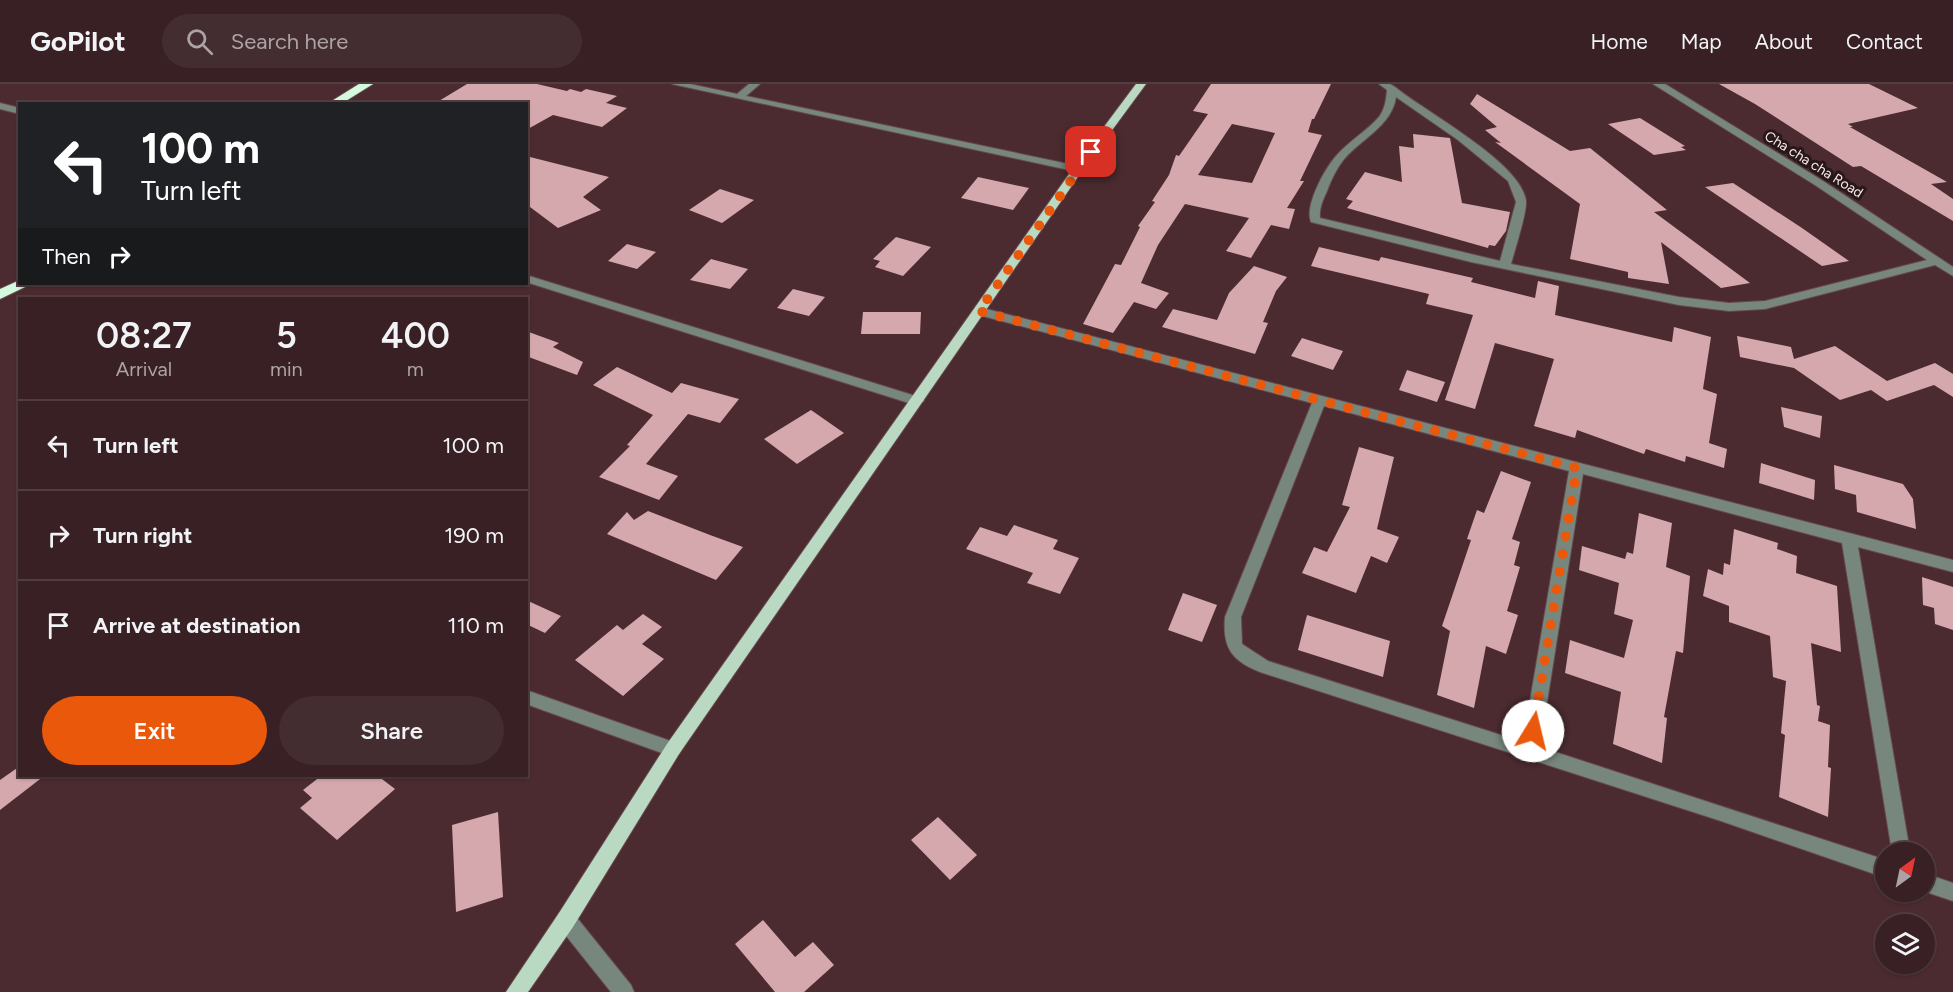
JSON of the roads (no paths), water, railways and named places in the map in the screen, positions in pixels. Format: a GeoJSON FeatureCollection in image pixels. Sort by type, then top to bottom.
{"type":"FeatureCollection","features":[{"type":"Feature","properties":{"kind":"highway"},"geometry":{"type":"LineString","coordinates":[[336,102],[367,84]]}},
{"type":"Feature","properties":{"kind":"highway"},"geometry":{"type":"LineString","coordinates":[[0,295],[18,285]]}},
{"type":"Feature","properties":{"kind":"main road"},"geometry":{"type":"LineString","coordinates":[[516,992],[566,920],[672,748],[1078,169],[1141,84]]}},
{"type":"Feature","properties":{"kind":"street"},"geometry":{"type":"LineString","coordinates":[[678,84],[1078,169]]}},
{"type":"Feature","properties":{"kind":"street"},"geometry":{"type":"LineString","coordinates":[[739,97],[755,84]]}},
{"type":"Feature","properties":{"kind":"street","name":"Cha cha cha Road"},"geometry":{"type":"LineString","coordinates":[[1658,84],[1819,183],[1953,272]]}},
{"type":"Feature","properties":{"kind":"street"},"geometry":{"type":"LineString","coordinates":[[1388,86],[1389,105],[1383,118],[1340,157],[1324,184],[1314,209],[1315,220],[1505,265],[1679,301],[1729,306],[1765,305],[1911,270],[1936,261]]}},
{"type":"Feature","properties":{"kind":"street"},"geometry":{"type":"LineString","coordinates":[[1388,86],[1462,138],[1512,179],[1521,202],[1505,265]]}},
{"type":"Feature","properties":{"kind":"street"},"geometry":{"type":"LineString","coordinates":[[0,105],[18,110]]}},
{"type":"Feature","properties":{"kind":"street"},"geometry":{"type":"LineString","coordinates":[[528,279],[917,401]]}},
{"type":"Feature","properties":{"kind":"street"},"geometry":{"type":"LineString","coordinates":[[979,311],[1319,402],[1953,566]]}},
{"type":"Feature","properties":{"kind":"street"},"geometry":{"type":"LineString","coordinates":[[1319,402],[1233,617],[1230,638],[1237,652],[1263,666],[1721,813],[1875,865]]}},
{"type":"Feature","properties":{"kind":"street"},"geometry":{"type":"LineString","coordinates":[[1530,753],[1577,468]]}},
{"type":"Feature","properties":{"kind":"street"},"geometry":{"type":"LineString","coordinates":[[1849,539],[1899,842]]}},
{"type":"Feature","properties":{"kind":"street"},"geometry":{"type":"LineString","coordinates":[[528,699],[672,748]]}},
{"type":"Feature","properties":{"kind":"street"},"geometry":{"type":"LineString","coordinates":[[1935,886],[1953,892]]}},
{"type":"Feature","properties":{"kind":"street"},"geometry":{"type":"LineString","coordinates":[[566,920],[624,992]]}}]}
